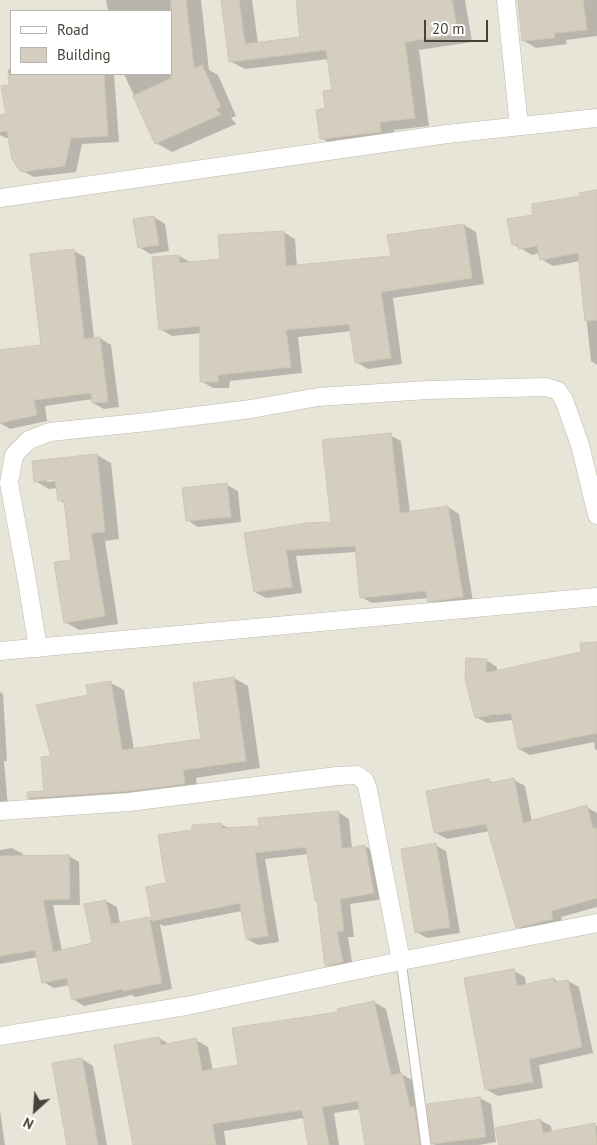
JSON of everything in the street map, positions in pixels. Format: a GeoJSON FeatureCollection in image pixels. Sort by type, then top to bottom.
{"type":"FeatureCollection","features":[{"type":"Feature","properties":{"kind":"street"},"geometry":{"type":"LineString","coordinates":[[506,0],[519,126]]}},
{"type":"Feature","properties":{"kind":"street"},"geometry":{"type":"LineString","coordinates":[[0,198],[447,134],[597,118]]}},
{"type":"Feature","properties":{"kind":"street"},"geometry":{"type":"LineString","coordinates":[[38,648],[9,483],[14,455],[29,440],[50,432],[251,409],[318,397],[428,390],[546,387],[558,391],[567,408],[580,445],[597,515]]}},
{"type":"Feature","properties":{"kind":"street"},"geometry":{"type":"LineString","coordinates":[[0,651],[597,597]]}},
{"type":"Feature","properties":{"kind":"street"},"geometry":{"type":"LineString","coordinates":[[0,811],[129,802],[337,776],[357,776],[365,781],[368,790],[401,961]]}},
{"type":"Feature","properties":{"kind":"street"},"geometry":{"type":"LineString","coordinates":[[0,1036],[186,1006],[401,961],[597,923]]}},
{"type":"Feature","properties":{"kind":"lane"},"geometry":{"type":"LineString","coordinates":[[401,961],[426,1145]]}},
{"type":"Feature","properties":{"kind":"shaded area"},"geometry":{"type":"Polygon","coordinates":[[[0,0],[597,0],[597,1145],[0,1145],[0,0]]]}},
{"type":"Feature","properties":{"kind":"building"},"geometry":{"type":"Polygon","coordinates":[[[171,0],[186,0],[194,68],[202,65],[221,107],[216,109],[221,114],[155,144],[133,96],[171,78],[171,0]]]}},
{"type":"Feature","properties":{"kind":"building"},"geometry":{"type":"Polygon","coordinates":[[[221,0],[239,0],[245,44],[300,37],[296,0],[452,0],[458,34],[405,42],[415,118],[380,122],[381,132],[320,139],[316,110],[325,108],[323,91],[332,90],[326,50],[229,62],[221,0]]]}},
{"type":"Feature","properties":{"kind":"building"},"geometry":{"type":"Polygon","coordinates":[[[518,0],[583,0],[587,30],[554,33],[555,38],[522,41],[518,0]]]}},
{"type":"Feature","properties":{"kind":"building"},"geometry":{"type":"Polygon","coordinates":[[[8,74],[104,75],[108,136],[71,138],[65,166],[21,172],[12,159],[7,131],[0,132],[0,115],[6,114],[1,86],[9,85],[8,74]]]}},
{"type":"Feature","properties":{"kind":"building"},"geometry":{"type":"Polygon","coordinates":[[[597,190],[597,320],[585,321],[578,253],[540,260],[537,246],[519,249],[518,244],[512,245],[507,219],[533,215],[532,204],[580,196],[579,193],[597,190]]]}},
{"type":"Feature","properties":{"kind":"building"},"geometry":{"type":"Polygon","coordinates":[[[154,216],[159,245],[138,248],[133,219],[154,216]]]}},
{"type":"Feature","properties":{"kind":"building"},"geometry":{"type":"Polygon","coordinates":[[[464,224],[472,278],[381,292],[391,358],[355,363],[349,324],[286,330],[291,367],[218,375],[218,382],[200,382],[200,326],[159,330],[152,257],[179,255],[180,263],[220,259],[218,235],[284,231],[286,266],[391,256],[387,235],[464,224]]]}},
{"type":"Feature","properties":{"kind":"building"},"geometry":{"type":"Polygon","coordinates":[[[74,249],[84,339],[100,337],[108,402],[92,403],[91,393],[34,400],[37,415],[0,423],[0,350],[41,345],[30,254],[74,249]]]}},
{"type":"Feature","properties":{"kind":"building"},"geometry":{"type":"Polygon","coordinates":[[[391,433],[400,513],[448,506],[463,597],[428,602],[426,591],[360,598],[355,546],[286,550],[292,587],[254,592],[244,533],[307,523],[331,522],[322,440],[391,433]]]}},
{"type":"Feature","properties":{"kind":"building"},"geometry":{"type":"Polygon","coordinates":[[[97,454],[105,532],[91,533],[105,616],[64,623],[54,562],[71,560],[64,500],[58,501],[55,479],[34,482],[32,461],[97,454]]]}},
{"type":"Feature","properties":{"kind":"building"},"geometry":{"type":"Polygon","coordinates":[[[227,483],[231,517],[186,521],[182,488],[227,483]]]}},
{"type":"Feature","properties":{"kind":"building"},"geometry":{"type":"Polygon","coordinates":[[[597,642],[597,733],[518,749],[511,713],[475,718],[465,679],[466,658],[487,659],[486,673],[581,652],[580,643],[597,642]]]}},
{"type":"Feature","properties":{"kind":"building"},"geometry":{"type":"Polygon","coordinates":[[[234,677],[246,761],[183,770],[185,784],[128,791],[27,798],[27,792],[44,791],[41,757],[51,756],[36,705],[88,695],[86,685],[111,681],[122,750],[201,739],[193,683],[234,677]]]}},
{"type":"Feature","properties":{"kind":"building"},"geometry":{"type":"Polygon","coordinates":[[[514,778],[523,823],[587,805],[593,829],[597,828],[597,898],[551,911],[553,919],[516,928],[486,824],[434,833],[426,791],[489,779],[490,783],[514,778]]]}},
{"type":"Feature","properties":{"kind":"building"},"geometry":{"type":"Polygon","coordinates":[[[338,811],[342,849],[365,845],[374,893],[340,899],[344,931],[337,932],[343,962],[325,966],[317,901],[315,901],[306,847],[255,853],[268,936],[246,939],[240,903],[152,921],[146,887],[166,883],[158,835],[192,830],[192,825],[221,823],[222,828],[259,826],[258,818],[338,811]]]}},
{"type":"Feature","properties":{"kind":"building"},"geometry":{"type":"Polygon","coordinates":[[[436,843],[450,927],[415,933],[401,849],[436,843]]]}},
{"type":"Feature","properties":{"kind":"building"},"geometry":{"type":"Polygon","coordinates":[[[69,855],[70,899],[43,900],[53,952],[92,943],[84,904],[106,900],[111,924],[149,917],[162,983],[72,1000],[67,978],[42,983],[35,950],[0,956],[0,856],[69,855]]]}},
{"type":"Feature","properties":{"kind":"building"},"geometry":{"type":"Polygon","coordinates":[[[514,969],[517,986],[554,978],[554,982],[568,980],[582,1047],[529,1059],[533,1082],[485,1090],[464,978],[514,969]]]}},
{"type":"Feature","properties":{"kind":"building"},"geometry":{"type":"Polygon","coordinates":[[[374,1001],[391,1075],[402,1073],[410,1107],[414,1106],[420,1145],[365,1145],[358,1101],[322,1107],[329,1145],[308,1145],[302,1110],[212,1124],[216,1145],[133,1145],[114,1045],[159,1037],[161,1045],[196,1038],[202,1071],[238,1065],[232,1028],[338,1012],[337,1009],[374,1001]]]}},
{"type":"Feature","properties":{"kind":"building"},"geometry":{"type":"Polygon","coordinates":[[[82,1058],[98,1145],[67,1145],[52,1063],[82,1058]]]}},
{"type":"Feature","properties":{"kind":"building"},"geometry":{"type":"Polygon","coordinates":[[[480,1097],[486,1137],[432,1144],[427,1104],[480,1097]]]}},
{"type":"Feature","properties":{"kind":"building"},"geometry":{"type":"Polygon","coordinates":[[[540,1119],[543,1133],[595,1123],[597,1145],[499,1145],[495,1128],[540,1119]]]}}]}
